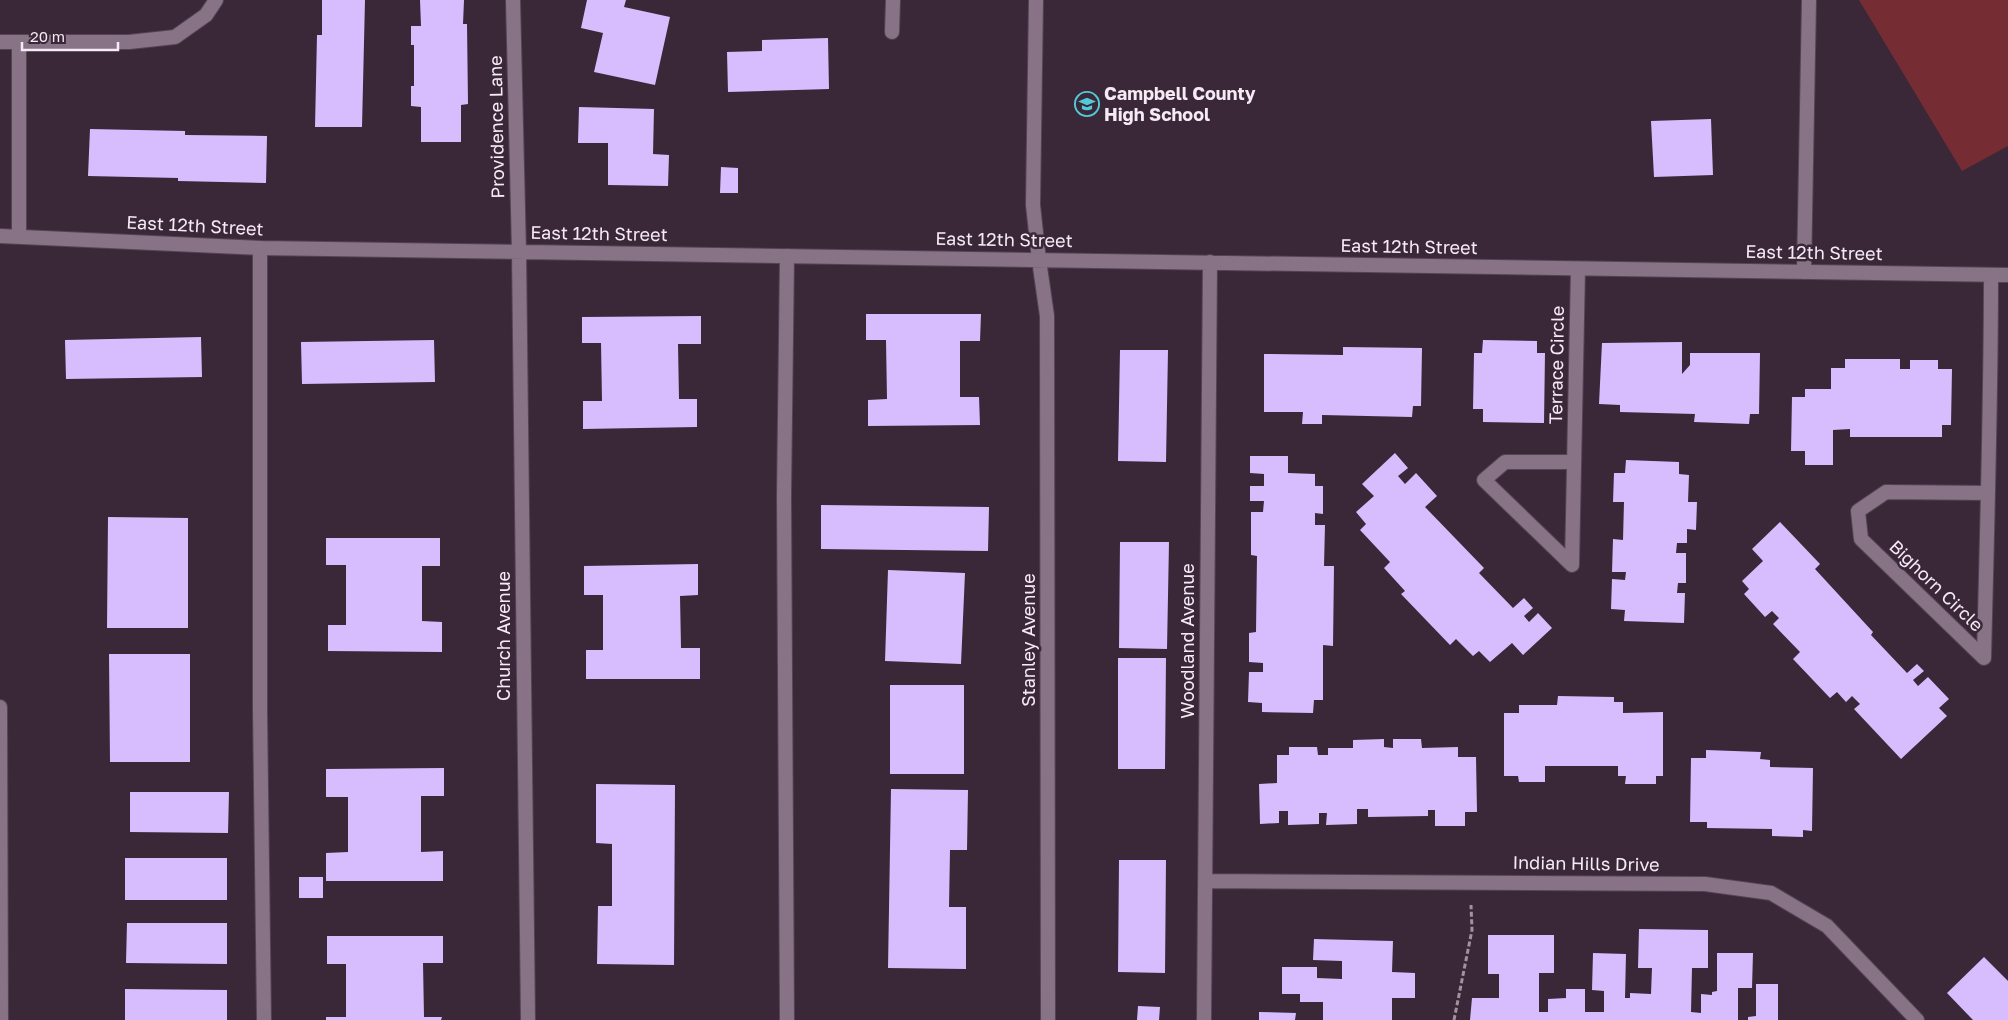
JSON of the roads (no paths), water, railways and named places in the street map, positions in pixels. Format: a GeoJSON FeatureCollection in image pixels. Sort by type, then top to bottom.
{"type":"FeatureCollection","features":[{"type":"Feature","properties":{"kind":"street"},"geometry":{"type":"LineString","coordinates":[[0,42],[128,42],[175,37],[206,15],[216,0]]}},
{"type":"Feature","properties":{"kind":"street","name":"Providence Lane"},"geometry":{"type":"LineString","coordinates":[[513,0],[519,252]]}},
{"type":"Feature","properties":{"kind":"street"},"geometry":{"type":"LineString","coordinates":[[892,32],[893,0]]}},
{"type":"Feature","properties":{"kind":"street","name":"Stanley Avenue"},"geometry":{"type":"LineString","coordinates":[[1036,0],[1033,205],[1048,316],[1048,1020]]}},
{"type":"Feature","properties":{"kind":"street"},"geometry":{"type":"LineString","coordinates":[[1804,272],[1809,0]]}},
{"type":"Feature","properties":{"kind":"street"},"geometry":{"type":"LineString","coordinates":[[19,236],[20,42]]}},
{"type":"Feature","properties":{"kind":"street","name":"East 12th Street"},"geometry":{"type":"LineString","coordinates":[[0,236],[260,248],[2008,275]]}},
{"type":"Feature","properties":{"kind":"street"},"geometry":{"type":"LineString","coordinates":[[260,248],[260,719],[264,1020]]}},
{"type":"Feature","properties":{"kind":"street","name":"Church Avenue"},"geometry":{"type":"LineString","coordinates":[[519,252],[528,1020]]}},
{"type":"Feature","properties":{"kind":"street"},"geometry":{"type":"LineString","coordinates":[[787,256],[784,496],[787,1020]]}},
{"type":"Feature","properties":{"kind":"street","name":"Woodland Avenue"},"geometry":{"type":"LineString","coordinates":[[1204,1020],[1210,262]]}},
{"type":"Feature","properties":{"kind":"street","name":"Terrace Circle"},"geometry":{"type":"LineString","coordinates":[[1574,462],[1505,462],[1484,480],[1572,565],[1578,269]]}},
{"type":"Feature","properties":{"kind":"street","name":"Bighorn Circle"},"geometry":{"type":"LineString","coordinates":[[1988,493],[1886,492],[1858,511],[1861,539],[1984,658],[1988,493],[1991,275]]}},
{"type":"Feature","properties":{"kind":"street"},"geometry":{"type":"LineString","coordinates":[[0,707],[1,1020]]}},
{"type":"Feature","properties":{"kind":"street","name":"Indian Hills Drive"},"geometry":{"type":"LineString","coordinates":[[1205,881],[1470,881],[1705,884],[1771,893],[1827,926],[1917,1020]]}},
{"type":"Feature","properties":{"kind":"place","name":"Campbell County High School"},"geometry":{"type":"Point","coordinates":[1087,104]}}]}
